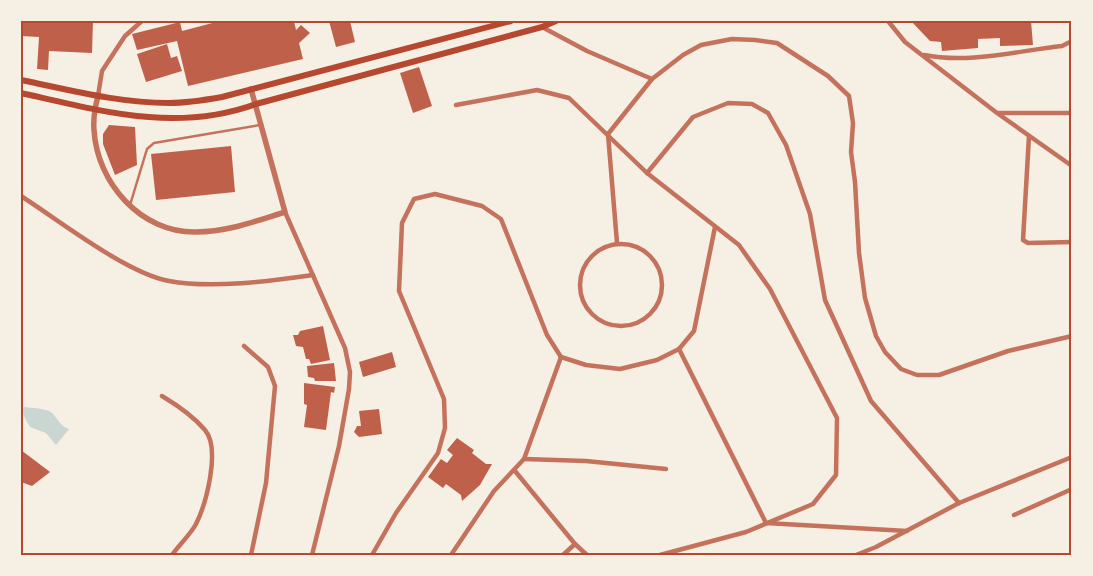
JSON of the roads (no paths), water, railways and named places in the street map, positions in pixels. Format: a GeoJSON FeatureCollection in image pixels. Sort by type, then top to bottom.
{"type":"FeatureCollection","features":[{"type":"Feature","properties":{"kind":"main road"},"geometry":{"type":"LineString","coordinates":[[21,80],[98,96],[170,103],[222,97],[511,21]]}},
{"type":"Feature","properties":{"kind":"main road"},"geometry":{"type":"LineString","coordinates":[[21,93],[125,116],[173,119],[229,114],[256,104],[542,27],[556,21]]}},
{"type":"Feature","properties":{"kind":"street"},"geometry":{"type":"LineString","coordinates":[[142,21],[126,36],[102,71],[95,109],[94,129],[103,168],[114,190],[130,207],[171,230],[194,232],[220,231],[285,212]]}},
{"type":"Feature","properties":{"kind":"street"},"geometry":{"type":"LineString","coordinates":[[888,21],[905,42],[997,113],[1072,166]]}},
{"type":"Feature","properties":{"kind":"street"},"geometry":{"type":"LineString","coordinates":[[542,27],[587,51],[652,79]]}},
{"type":"Feature","properties":{"kind":"street"},"geometry":{"type":"LineString","coordinates":[[617,244],[608,134],[652,79],[683,55],[701,45],[732,39],[777,43],[828,76],[849,96],[853,123],[851,152],[855,182],[859,253],[865,298],[876,336],[885,352],[901,369],[917,375],[938,375],[1008,351],[1072,336]]}},
{"type":"Feature","properties":{"kind":"street"},"geometry":{"type":"LineString","coordinates":[[922,55],[948,60],[971,58],[1062,46],[1072,40]]}},
{"type":"Feature","properties":{"kind":"street"},"geometry":{"type":"LineString","coordinates":[[251,89],[285,212],[345,348],[350,372],[349,389],[339,446],[312,555]]}},
{"type":"Feature","properties":{"kind":"street"},"geometry":{"type":"LineString","coordinates":[[456,105],[537,90],[569,98],[647,173],[739,245],[770,289],[838,418],[836,474],[814,504],[711,542],[661,554]]}},
{"type":"Feature","properties":{"kind":"street"},"geometry":{"type":"LineString","coordinates":[[647,173],[693,117],[728,103],[752,104],[768,113],[786,146],[810,214],[825,300],[871,401],[959,503]]}},
{"type":"Feature","properties":{"kind":"street"},"geometry":{"type":"LineString","coordinates":[[997,113],[1072,113]]}},
{"type":"Feature","properties":{"kind":"street"},"geometry":{"type":"LineString","coordinates":[[1029,136],[1023,240],[1028,243],[1072,242]]}},
{"type":"Feature","properties":{"kind":"street"},"geometry":{"type":"LineString","coordinates":[[372,555],[396,513],[438,453],[446,428],[444,399],[399,290],[402,223],[414,199],[435,194],[482,206],[501,219],[547,336],[561,357],[586,366],[620,369],[657,360],[680,349],[694,331],[715,227]]}},
{"type":"Feature","properties":{"kind":"street"},"geometry":{"type":"LineString","coordinates":[[21,196],[124,262],[168,281],[195,283],[273,281],[313,275]]}},
{"type":"Feature","properties":{"kind":"street"},"geometry":{"type":"LineString","coordinates":[[617,244],[630,244],[643,250],[653,259],[660,271],[663,284],[658,304],[644,319],[632,325],[618,326],[605,323],[589,310],[580,292],[580,278],[588,260],[604,247],[617,244]]}},
{"type":"Feature","properties":{"kind":"street"},"geometry":{"type":"LineString","coordinates":[[244,346],[268,367],[275,386],[266,484],[251,555]]}},
{"type":"Feature","properties":{"kind":"street"},"geometry":{"type":"LineString","coordinates":[[680,349],[766,523]]}},
{"type":"Feature","properties":{"kind":"street"},"geometry":{"type":"LineString","coordinates":[[451,555],[494,491],[515,471],[524,459],[561,357]]}},
{"type":"Feature","properties":{"kind":"street"},"geometry":{"type":"LineString","coordinates":[[162,396],[175,404],[206,431],[212,457],[209,486],[196,525],[172,555]]}},
{"type":"Feature","properties":{"kind":"street"},"geometry":{"type":"LineString","coordinates":[[856,555],[876,547],[959,503],[1072,457]]}},
{"type":"Feature","properties":{"kind":"street"},"geometry":{"type":"LineString","coordinates":[[524,459],[586,462],[666,470]]}},
{"type":"Feature","properties":{"kind":"street"},"geometry":{"type":"LineString","coordinates":[[515,471],[575,544],[587,555]]}},
{"type":"Feature","properties":{"kind":"street"},"geometry":{"type":"LineString","coordinates":[[1014,515],[1072,489]]}},
{"type":"Feature","properties":{"kind":"street"},"geometry":{"type":"LineString","coordinates":[[766,523],[907,531]]}},
{"type":"Feature","properties":{"kind":"street"},"geometry":{"type":"LineString","coordinates":[[563,555],[575,544]]}},
{"type":"Feature","properties":{"kind":"lane"},"geometry":{"type":"LineString","coordinates":[[130,207],[147,149],[154,143],[260,126]]}}]}
